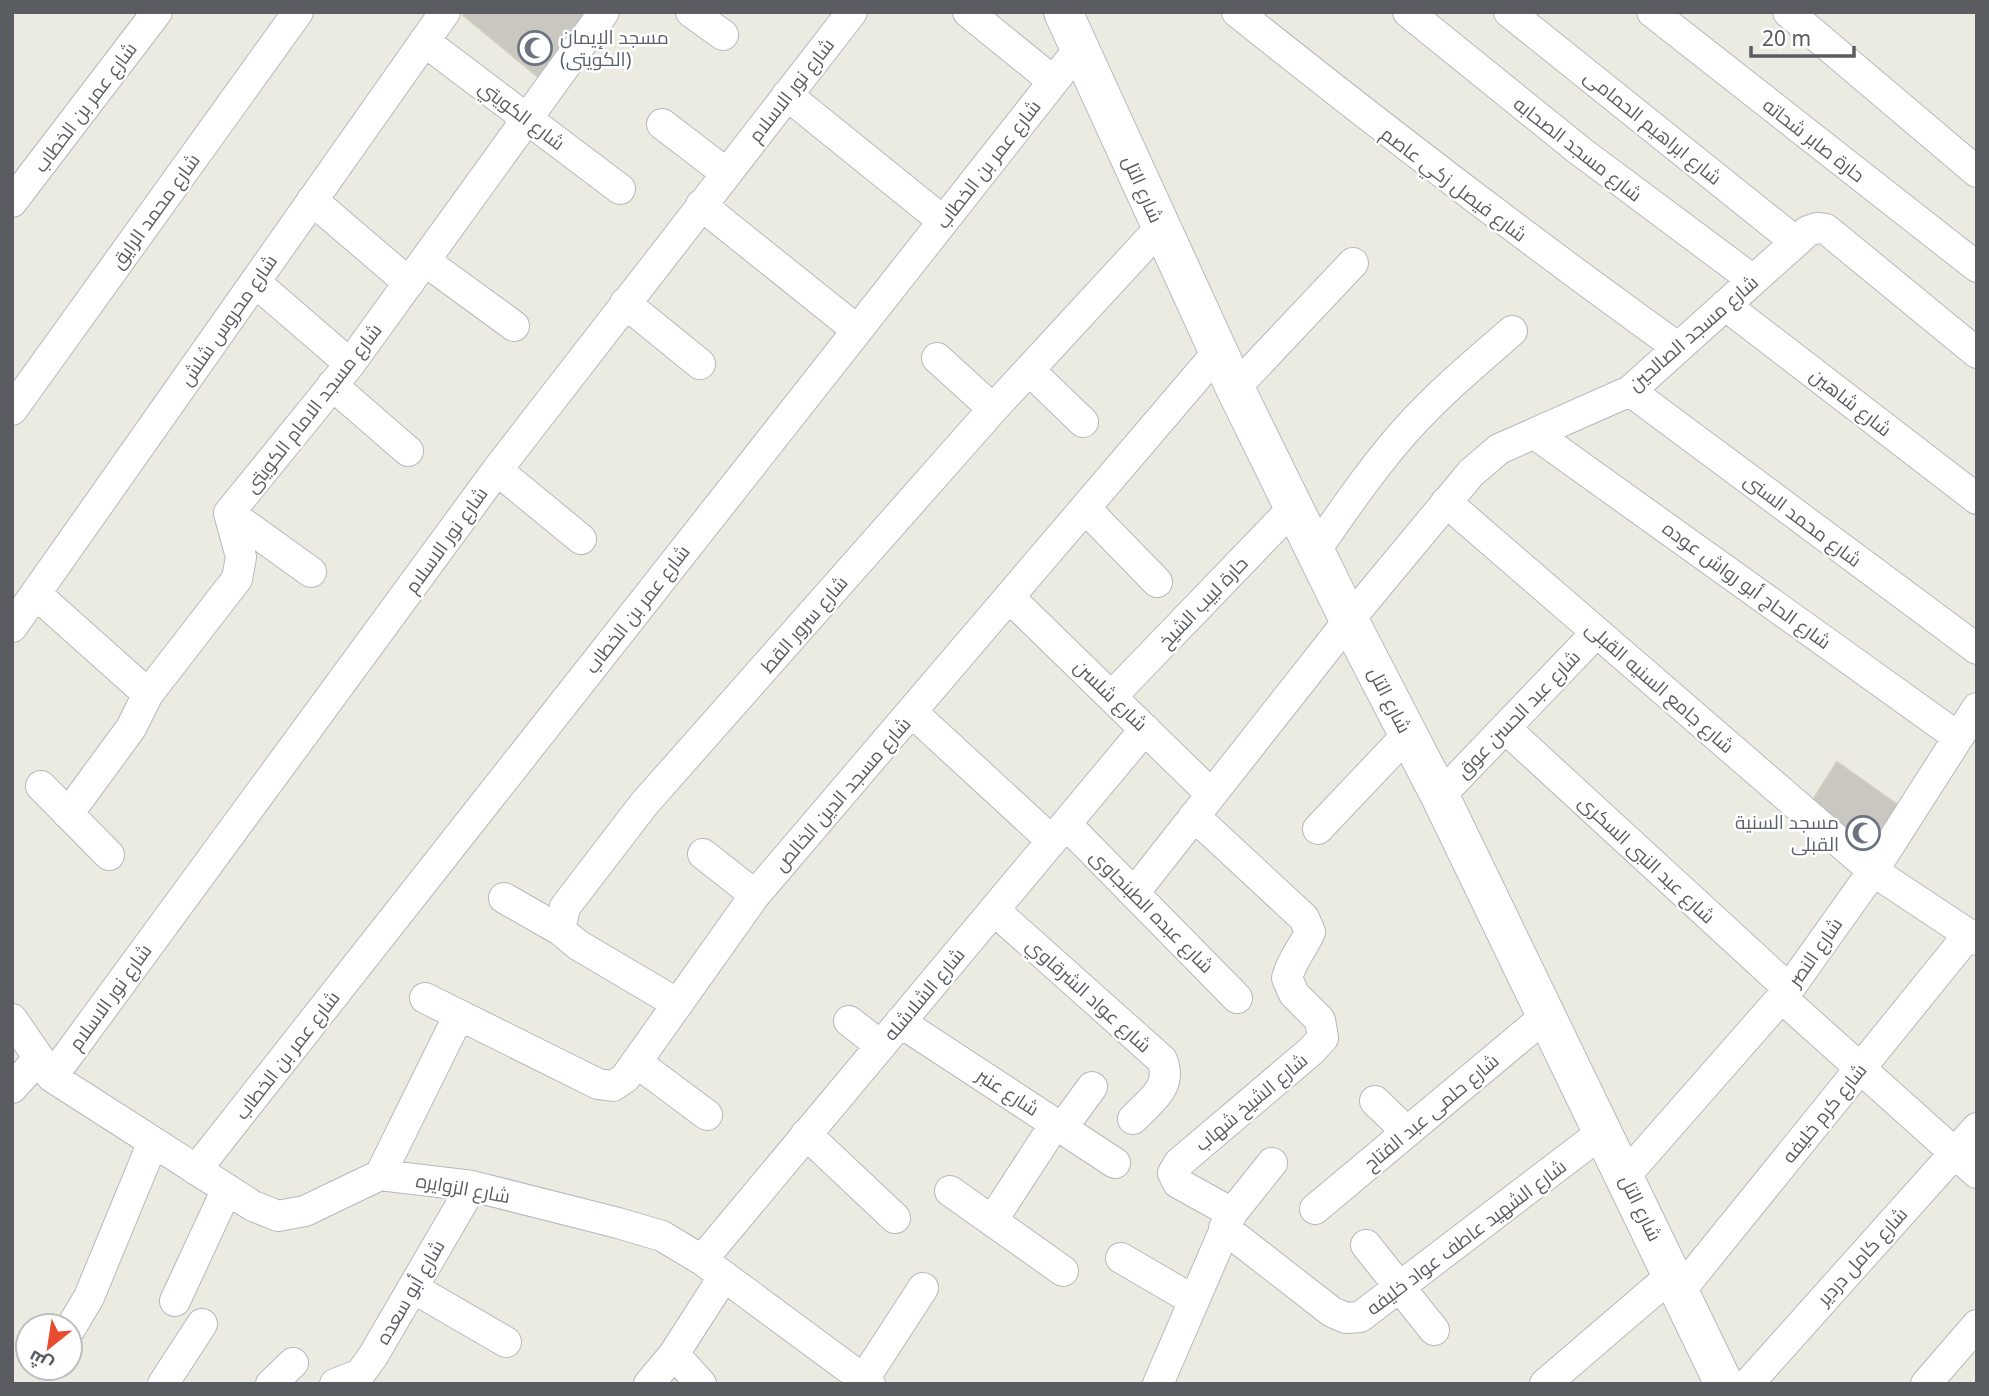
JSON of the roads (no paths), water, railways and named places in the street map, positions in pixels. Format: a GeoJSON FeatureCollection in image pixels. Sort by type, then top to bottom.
{"type":"FeatureCollection","features":[{"type":"Feature","properties":{"kind":"street","name":"شارع عمر بن الخطاب"},"geometry":{"type":"LineString","coordinates":[[12,202],[157,12]]}},
{"type":"Feature","properties":{"kind":"street","name":"شارع محمد الرايق"},"geometry":{"type":"LineString","coordinates":[[12,410],[298,12]]}},
{"type":"Feature","properties":{"kind":"street","name":"شارع محروس شلش"},"geometry":{"type":"LineString","coordinates":[[20,611],[445,12]]}},
{"type":"Feature","properties":{"kind":"street","name":"شارع مسجد الامام الكويتى"},"geometry":{"type":"LineString","coordinates":[[229,513],[341,375],[604,12]]}},
{"type":"Feature","properties":{"kind":"street"},"geometry":{"type":"LineString","coordinates":[[691,12],[723,35]]}},
{"type":"Feature","properties":{"kind":"street","name":"شارع نور الاسلام"},"geometry":{"type":"LineString","coordinates":[[12,1088],[45,1067],[497,470],[852,12]]}},
{"type":"Feature","properties":{"kind":"street"},"geometry":{"type":"LineString","coordinates":[[968,12],[1053,81]]}},
{"type":"Feature","properties":{"kind":"street","name":"شارع التل"},"geometry":{"type":"LineString","coordinates":[[1063,12],[1235,388],[1349,620],[1440,796],[1724,1384]]}},
{"type":"Feature","properties":{"kind":"street","name":"شارع فيصل زكي عاصم"},"geometry":{"type":"LineString","coordinates":[[1237,12],[1381,128],[1528,240],[1677,347]]}},
{"type":"Feature","properties":{"kind":"street","name":"شارع مسجد الصحابه"},"geometry":{"type":"LineString","coordinates":[[1408,12],[1580,151],[1753,280]]}},
{"type":"Feature","properties":{"kind":"street","name":"شارع ابراهيم الحمامى"},"geometry":{"type":"LineString","coordinates":[[1510,12],[1806,235],[1826,229],[1977,353]]}},
{"type":"Feature","properties":{"kind":"street","name":"حارة صابر شحاته"},"geometry":{"type":"LineString","coordinates":[[1652,12],[1977,267]]}},
{"type":"Feature","properties":{"kind":"street"},"geometry":{"type":"LineString","coordinates":[[1788,12],[1977,172]]}},
{"type":"Feature","properties":{"kind":"street","name":"شارع الكويتي"},"geometry":{"type":"LineString","coordinates":[[424,41],[620,189]]}},
{"type":"Feature","properties":{"kind":"street","name":"شارع عمر بن الخطاب"},"geometry":{"type":"LineString","coordinates":[[196,1170],[1079,49]]}},
{"type":"Feature","properties":{"kind":"street"},"geometry":{"type":"LineString","coordinates":[[787,95],[943,221]]}},
{"type":"Feature","properties":{"kind":"street"},"geometry":{"type":"LineString","coordinates":[[662,124],[726,173]]}},
{"type":"Feature","properties":{"kind":"street"},"geometry":{"type":"LineString","coordinates":[[312,201],[417,272],[514,326]]}},
{"type":"Feature","properties":{"kind":"street"},"geometry":{"type":"LineString","coordinates":[[701,205],[858,330]]}},
{"type":"Feature","properties":{"kind":"street","name":"شارع سرور القط"},"geometry":{"type":"LineString","coordinates":[[560,930],[565,907],[644,804],[993,409],[1160,228]]}},
{"type":"Feature","properties":{"kind":"street","name":"شارع مسجد الصالحين"},"geometry":{"type":"LineString","coordinates":[[1349,620],[1471,473],[1499,449],[1630,391],[1806,235]]}},
{"type":"Feature","properties":{"kind":"street"},"geometry":{"type":"LineString","coordinates":[[1235,388],[1353,263]]}},
{"type":"Feature","properties":{"kind":"street"},"geometry":{"type":"LineString","coordinates":[[255,282],[408,451]]}},
{"type":"Feature","properties":{"kind":"street"},"geometry":{"type":"LineString","coordinates":[[625,303],[699,364]]}},
{"type":"Feature","properties":{"kind":"street","name":"شارع شاهين"},"geometry":{"type":"LineString","coordinates":[[1725,305],[1977,499]]}},
{"type":"Feature","properties":{"kind":"street"},"geometry":{"type":"LineString","coordinates":[[1315,551],[1360,487],[1405,431],[1456,378],[1512,331]]}},
{"type":"Feature","properties":{"kind":"street","name":"شارع مسجد الدين الخالص"},"geometry":{"type":"LineString","coordinates":[[425,998],[598,1084],[613,1086],[625,1079],[755,895],[1218,352]]}},
{"type":"Feature","properties":{"kind":"street"},"geometry":{"type":"LineString","coordinates":[[937,358],[993,409]]}},
{"type":"Feature","properties":{"kind":"street"},"geometry":{"type":"LineString","coordinates":[[1029,370],[1083,422]]}},
{"type":"Feature","properties":{"kind":"street","name":"شارع محمد السنى"},"geometry":{"type":"LineString","coordinates":[[1630,391],[1977,649]]}},
{"type":"Feature","properties":{"kind":"street","name":"شارع الحاج أبو رواش عوده"},"geometry":{"type":"LineString","coordinates":[[1535,434],[1958,737]]}},
{"type":"Feature","properties":{"kind":"street"},"geometry":{"type":"LineString","coordinates":[[497,470],[581,539]]}},
{"type":"Feature","properties":{"kind":"street","name":"شارع جامع السنيه القبلى"},"geometry":{"type":"LineString","coordinates":[[1446,502],[1873,872],[1973,937]]}},
{"type":"Feature","properties":{"kind":"street","name":"حارة لبيب الشيخ"},"geometry":{"type":"LineString","coordinates":[[1112,696],[1294,507]]}},
{"type":"Feature","properties":{"kind":"street"},"geometry":{"type":"LineString","coordinates":[[1085,508],[1157,583]]}},
{"type":"Feature","properties":{"kind":"street"},"geometry":{"type":"LineString","coordinates":[[229,513],[311,572]]}},
{"type":"Feature","properties":{"kind":"street"},"geometry":{"type":"LineString","coordinates":[[68,814],[131,728],[148,694],[237,579],[241,557],[229,513]]}},
{"type":"Feature","properties":{"kind":"street","name":"شارع شلسن"},"geometry":{"type":"LineString","coordinates":[[1009,597],[1146,729],[1203,805]]}},
{"type":"Feature","properties":{"kind":"street"},"geometry":{"type":"LineString","coordinates":[[20,611],[148,694]]}},
{"type":"Feature","properties":{"kind":"street"},"geometry":{"type":"LineString","coordinates":[[1134,893],[1349,620]]}},
{"type":"Feature","properties":{"kind":"street","name":"شارع عبد الحسن عوق"},"geometry":{"type":"LineString","coordinates":[[1440,796],[1596,632]]}},
{"type":"Feature","properties":{"kind":"street","name":"شارع النصر"},"geometry":{"type":"LineString","coordinates":[[1625,1176],[1786,993],[1873,872],[1977,708]]}},
{"type":"Feature","properties":{"kind":"street","name":"شارع عبده الطبنجاوى"},"geometry":{"type":"LineString","coordinates":[[912,712],[1134,893],[1237,998]]}},
{"type":"Feature","properties":{"kind":"street","name":"شارع عبد النبى السكرى"},"geometry":{"type":"LineString","coordinates":[[1505,728],[1786,993],[1860,1069],[1977,1173]]}},
{"type":"Feature","properties":{"kind":"street","name":"شارع الشلاشله"},"geometry":{"type":"LineString","coordinates":[[649,1384],[674,1354],[713,1268],[806,1134],[1146,729]]}},
{"type":"Feature","properties":{"kind":"street"},"geometry":{"type":"LineString","coordinates":[[1318,829],[1408,734]]}},
{"type":"Feature","properties":{"kind":"street"},"geometry":{"type":"LineString","coordinates":[[41,786],[109,855]]}},
{"type":"Feature","properties":{"kind":"street","name":"شارع الشيخ شهاب"},"geometry":{"type":"LineString","coordinates":[[1203,805],[1304,918],[1310,932],[1304,947],[1292,961],[1287,978],[1294,994],[1320,1020],[1323,1038],[1179,1163],[1173,1172],[1178,1183],[1228,1220]]}},
{"type":"Feature","properties":{"kind":"street"},"geometry":{"type":"LineString","coordinates":[[703,854],[755,895]]}},
{"type":"Feature","properties":{"kind":"street"},"geometry":{"type":"LineString","coordinates":[[504,898],[678,1004]]}},
{"type":"Feature","properties":{"kind":"street","name":"شارع عواد الشرقاوي"},"geometry":{"type":"LineString","coordinates":[[994,910],[1162,1060],[1167,1072],[1163,1086],[1133,1119]]}},
{"type":"Feature","properties":{"kind":"street","name":"شارع كرم خليفه"},"geometry":{"type":"LineString","coordinates":[[1545,1384],[1676,1283],[1973,937]]}},
{"type":"Feature","properties":{"kind":"street"},"geometry":{"type":"LineString","coordinates":[[12,1019],[45,1067],[196,1170],[253,1206],[278,1216],[305,1211],[380,1175],[459,1015]]}},
{"type":"Feature","properties":{"kind":"street","name":"شارع حلمى عبد الفتاح"},"geometry":{"type":"LineString","coordinates":[[1315,1209],[1547,1015]]}},
{"type":"Feature","properties":{"kind":"street"},"geometry":{"type":"LineString","coordinates":[[849,1021],[881,1046]]}},
{"type":"Feature","properties":{"kind":"street","name":"شارع عنبر"},"geometry":{"type":"LineString","coordinates":[[900,1022],[1115,1163]]}},
{"type":"Feature","properties":{"kind":"street"},"geometry":{"type":"LineString","coordinates":[[636,1062],[708,1115]]}},
{"type":"Feature","properties":{"kind":"street"},"geometry":{"type":"LineString","coordinates":[[992,1221],[1059,1126],[1092,1087]]}},
{"type":"Feature","properties":{"kind":"street"},"geometry":{"type":"LineString","coordinates":[[1376,1101],[1407,1132]]}},
{"type":"Feature","properties":{"kind":"street","name":"شارع كامل دردير"},"geometry":{"type":"LineString","coordinates":[[1748,1384],[1977,1128]]}},
{"type":"Feature","properties":{"kind":"street","name":"شارع الشهيد عاطف عواد خليفه"},"geometry":{"type":"LineString","coordinates":[[1228,1220],[1332,1312],[1346,1318],[1360,1317],[1604,1131]]}},
{"type":"Feature","properties":{"kind":"street"},"geometry":{"type":"LineString","coordinates":[[806,1134],[895,1218]]}},
{"type":"Feature","properties":{"kind":"street"},"geometry":{"type":"LineString","coordinates":[[80,1312],[89,1297],[153,1142]]}},
{"type":"Feature","properties":{"kind":"street"},"geometry":{"type":"LineString","coordinates":[[1158,1384],[1228,1220],[1272,1163]]}},
{"type":"Feature","properties":{"kind":"street","name":"شارع الزوايره"},"geometry":{"type":"LineString","coordinates":[[380,1175],[472,1186],[662,1236],[713,1268],[850,1377]]}},
{"type":"Feature","properties":{"kind":"street","name":"شارع أبو سعده"},"geometry":{"type":"LineString","coordinates":[[335,1384],[360,1374],[373,1356],[472,1186]]}},
{"type":"Feature","properties":{"kind":"street"},"geometry":{"type":"LineString","coordinates":[[175,1301],[227,1189]]}},
{"type":"Feature","properties":{"kind":"street"},"geometry":{"type":"LineString","coordinates":[[950,1191],[1063,1271]]}},
{"type":"Feature","properties":{"kind":"street"},"geometry":{"type":"LineString","coordinates":[[1366,1245],[1434,1330]]}},
{"type":"Feature","properties":{"kind":"street"},"geometry":{"type":"LineString","coordinates":[[1121,1258],[1194,1300]]}},
{"type":"Feature","properties":{"kind":"street"},"geometry":{"type":"LineString","coordinates":[[413,1288],[506,1342]]}},
{"type":"Feature","properties":{"kind":"street"},"geometry":{"type":"LineString","coordinates":[[850,1377],[923,1288]]}},
{"type":"Feature","properties":{"kind":"street"},"geometry":{"type":"LineString","coordinates":[[163,1384],[202,1324]]}},
{"type":"Feature","properties":{"kind":"street"},"geometry":{"type":"LineString","coordinates":[[1926,1384],[1977,1325]]}},
{"type":"Feature","properties":{"kind":"street"},"geometry":{"type":"LineString","coordinates":[[674,1354],[701,1384]]}},
{"type":"Feature","properties":{"kind":"street"},"geometry":{"type":"LineString","coordinates":[[271,1384],[292,1363]]}},
{"type":"Feature","properties":{"kind":"place","name":"مسجد الإيمان (الكويتى)"},"geometry":{"type":"Point","coordinates":[535,48]}},
{"type":"Feature","properties":{"kind":"place","name":"مسجد السنية القبلى"},"geometry":{"type":"Point","coordinates":[1863,833]}}]}
